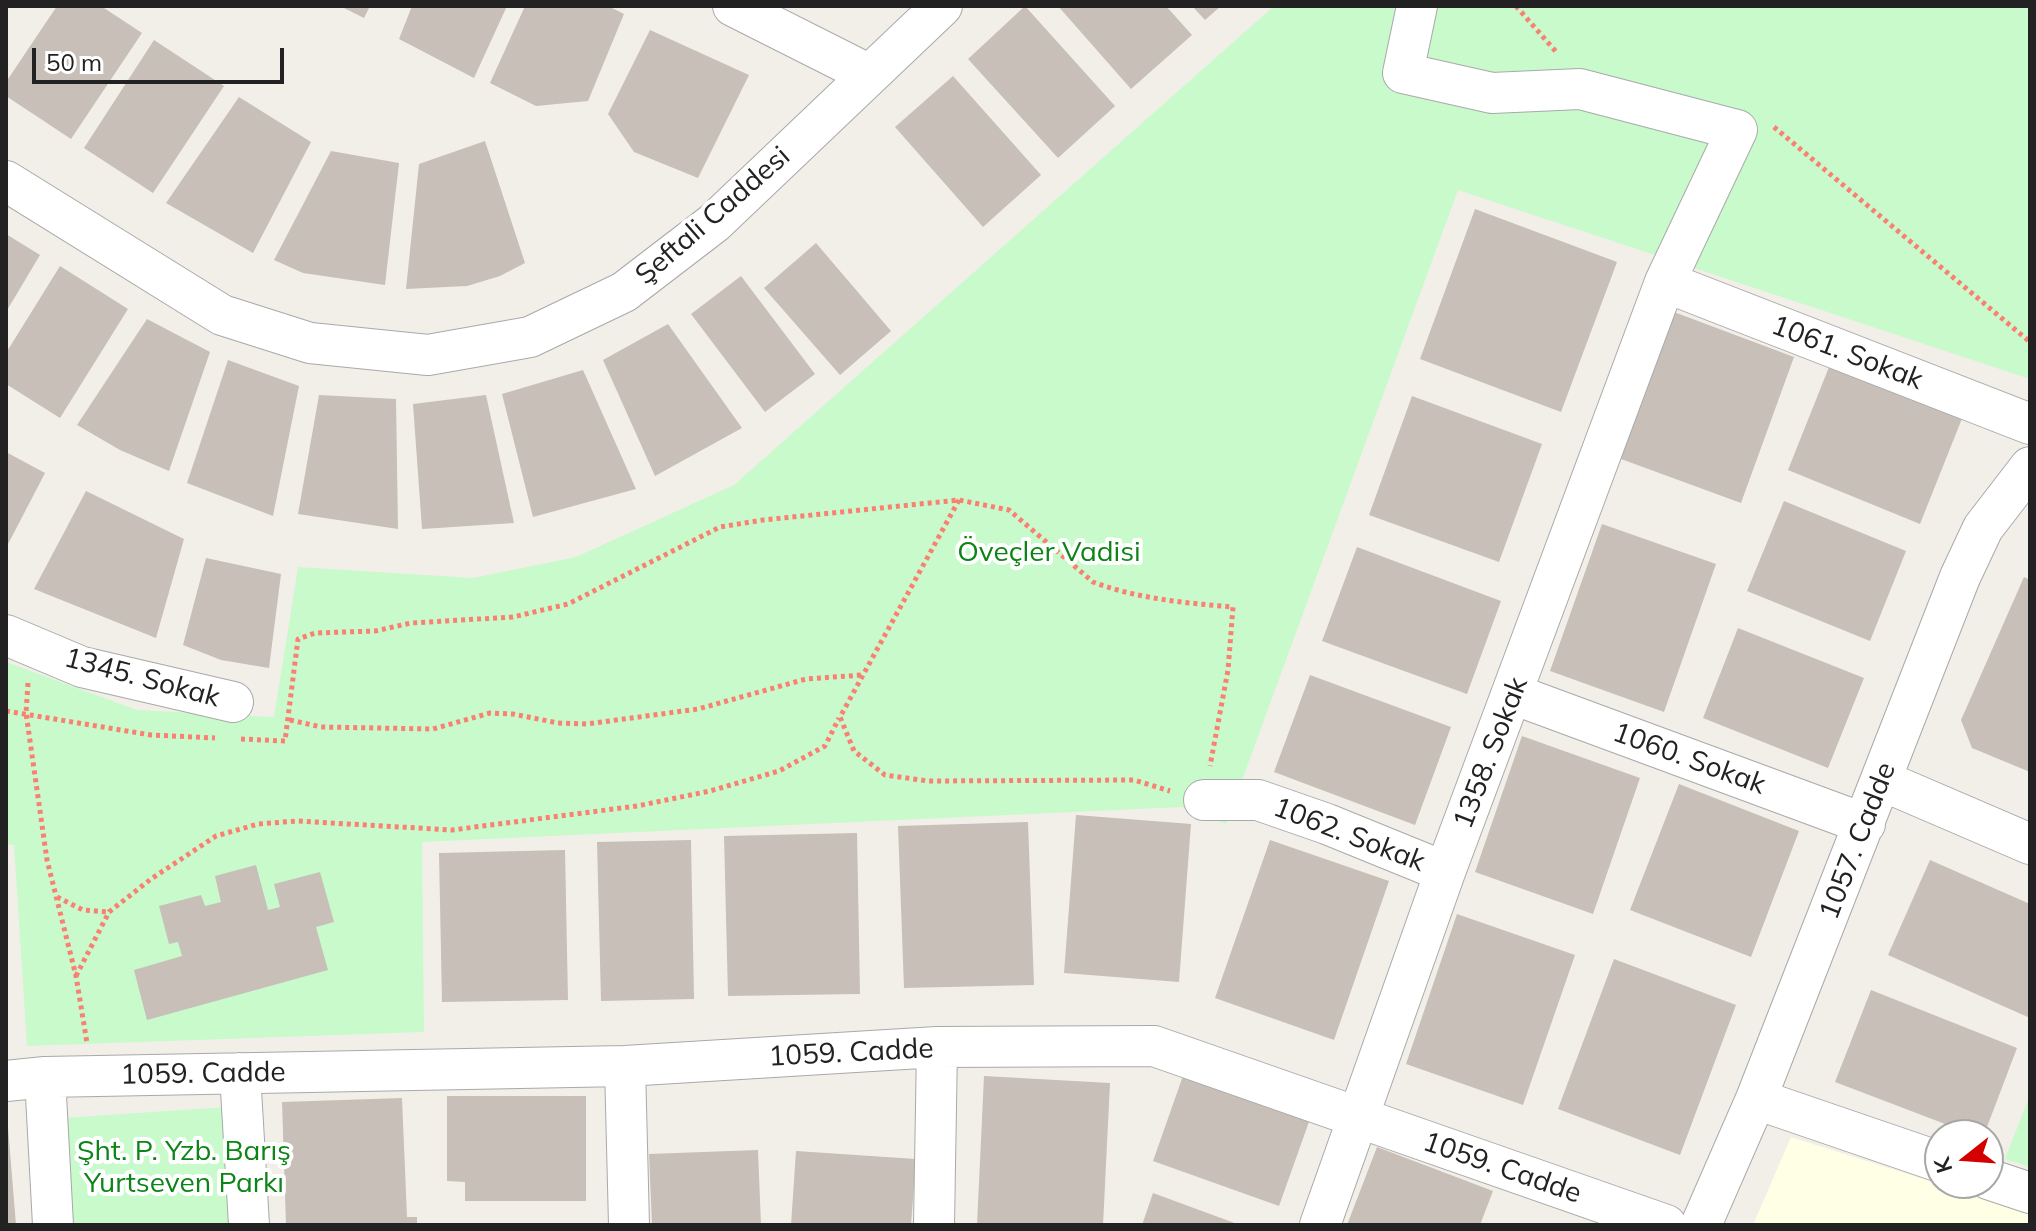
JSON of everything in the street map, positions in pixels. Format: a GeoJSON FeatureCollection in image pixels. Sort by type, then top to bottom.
{"type":"FeatureCollection","features":[{"type":"Feature","properties":{"kind":"street"},"geometry":{"type":"LineString","coordinates":[[733,6],[868,74]]}},
{"type":"Feature","properties":{"kind":"street","name":"Şeftali Caddesi"},"geometry":{"type":"LineString","coordinates":[[6,181],[222,315],[310,343],[428,355],[530,337],[624,292],[714,223],[942,6]]}},
{"type":"Feature","properties":{"kind":"street"},"geometry":{"type":"LineString","coordinates":[[1417,6],[1403,73],[1492,93],[1580,89],[1737,130]]}},
{"type":"Feature","properties":{"kind":"street","name":"1358. Sokak"},"geometry":{"type":"LineString","coordinates":[[1320,1225],[1445,872],[1665,282],[1737,130]]}},
{"type":"Feature","properties":{"kind":"street","name":"1061. Sokak"},"geometry":{"type":"LineString","coordinates":[[1665,282],[2030,424]]}},
{"type":"Feature","properties":{"kind":"street","name":"1057. Cadde"},"geometry":{"type":"LineString","coordinates":[[1701,1225],[1756,1099],[1960,577],[1983,528],[2030,467]]}},
{"type":"Feature","properties":{"kind":"street","name":"1345. Sokak"},"geometry":{"type":"LineString","coordinates":[[19,641],[233,727]]}},
{"type":"Feature","properties":{"kind":"street","name":"1060. Sokak"},"geometry":{"type":"LineString","coordinates":[[1513,694],[1865,824]]}},
{"type":"Feature","properties":{"kind":"street"},"geometry":{"type":"LineString","coordinates":[[1881,780],[2030,844]]}},
{"type":"Feature","properties":{"kind":"street","name":"1062. Sokak"},"geometry":{"type":"LineString","coordinates":[[1204,800],[1258,800],[1445,872]]}},
{"type":"Feature","properties":{"kind":"street","name":"1059. Cadde"},"geometry":{"type":"LineString","coordinates":[[6,1081],[45,1077],[625,1066],[937,1047],[1154,1046],[1666,1225]]}},
{"type":"Feature","properties":{"kind":"street"},"geometry":{"type":"LineString","coordinates":[[934,1225],[937,1047]]}},
{"type":"Feature","properties":{"kind":"street"},"geometry":{"type":"LineString","coordinates":[[625,1066],[629,1225]]}},
{"type":"Feature","properties":{"kind":"street"},"geometry":{"type":"LineString","coordinates":[[240,1073],[249,1225]]}},
{"type":"Feature","properties":{"kind":"street"},"geometry":{"type":"LineString","coordinates":[[45,1077],[53,1225]]}},
{"type":"Feature","properties":{"kind":"street"},"geometry":{"type":"LineString","coordinates":[[1756,1099],[1924,1157]]}},
{"type":"Feature","properties":{"kind":"street"},"geometry":{"type":"LineString","coordinates":[[2004,1184],[2030,1193]]}},
{"type":"Feature","properties":{"kind":"path"},"geometry":{"type":"LineString","coordinates":[[1516,6],[1556,51],[1580,89]]}},
{"type":"Feature","properties":{"kind":"path"},"geometry":{"type":"LineString","coordinates":[[1737,130],[1773,126],[2030,342]]}},
{"type":"Feature","properties":{"kind":"path"},"geometry":{"type":"LineString","coordinates":[[76,976],[109,912],[151,879],[216,836],[258,824],[297,821],[452,830],[637,806],[710,791],[779,771],[825,746],[959,500]]}},
{"type":"Feature","properties":{"kind":"path"},"geometry":{"type":"LineString","coordinates":[[6,711],[151,735],[233,727],[285,741],[298,639],[315,633],[375,631],[411,623],[513,617],[568,604],[720,527],[959,500],[1009,510],[1093,582],[1177,603],[1233,607],[1228,670],[1204,800],[1134,780],[928,781],[885,775],[854,751],[840,717]]}},
{"type":"Feature","properties":{"kind":"path"},"geometry":{"type":"LineString","coordinates":[[19,641],[47,860],[76,976],[92,1076]]}},
{"type":"Feature","properties":{"kind":"path"},"geometry":{"type":"LineString","coordinates":[[290,720],[321,727],[433,729],[490,713],[587,724],[698,709],[806,679],[863,675]]}},
{"type":"Feature","properties":{"kind":"path"},"geometry":{"type":"LineString","coordinates":[[57,897],[83,910],[109,912]]}},
{"type":"Feature","properties":{"kind":"shaded area"},"geometry":{"type":"Polygon","coordinates":[[[1791,1137],[1924,1179],[1924,1199],[1986,1199],[2030,1213],[2030,1225],[1753,1225],[1791,1137]]]}},
{"type":"Feature","properties":{"kind":"green space","name":"Öveçler Vadisi"},"geometry":{"type":"Polygon","coordinates":[[[1274,6],[2030,6],[2030,379],[1458,190],[1226,824],[1182,807],[422,842],[424,1032],[27,1046],[14,845],[6,844],[6,662],[137,710],[274,717],[298,567],[473,578],[576,557],[734,485],[1274,6]]]}},
{"type":"Feature","properties":{"kind":"green space"},"geometry":{"type":"Polygon","coordinates":[[[2030,1095],[2030,1167],[2005,1159],[2030,1095]]]}},
{"type":"Feature","properties":{"kind":"green space","name":"Şht. P. Yzb. Barış Yurtseven Parkı"},"geometry":{"type":"Polygon","coordinates":[[[241,1106],[246,1225],[69,1225],[63,1118],[241,1106]]]}},
{"type":"Feature","properties":{"kind":"building"},"geometry":{"type":"Polygon","coordinates":[[[57,6],[101,6],[142,33],[71,139],[6,96],[6,82],[57,6]]]}},
{"type":"Feature","properties":{"kind":"building"},"geometry":{"type":"Polygon","coordinates":[[[340,6],[370,6],[364,18],[340,6]]]}},
{"type":"Feature","properties":{"kind":"building"},"geometry":{"type":"Polygon","coordinates":[[[412,6],[507,6],[474,78],[399,39],[412,6]]]}},
{"type":"Feature","properties":{"kind":"building"},"geometry":{"type":"Polygon","coordinates":[[[525,6],[608,6],[624,14],[588,101],[536,106],[490,83],[525,6]]]}},
{"type":"Feature","properties":{"kind":"building"},"geometry":{"type":"Polygon","coordinates":[[[1025,6],[1115,106],[1058,158],[968,59],[1025,6]]]}},
{"type":"Feature","properties":{"kind":"building"},"geometry":{"type":"Polygon","coordinates":[[[1058,6],[1166,6],[1192,35],[1131,89],[1058,6]]]}},
{"type":"Feature","properties":{"kind":"building"},"geometry":{"type":"Polygon","coordinates":[[[1192,6],[1221,6],[1205,20],[1192,6]]]}},
{"type":"Feature","properties":{"kind":"building"},"geometry":{"type":"Polygon","coordinates":[[[650,30],[749,75],[698,178],[634,152],[608,114],[650,30]]]}},
{"type":"Feature","properties":{"kind":"building"},"geometry":{"type":"Polygon","coordinates":[[[154,40],[224,86],[153,193],[84,148],[154,40]]]}},
{"type":"Feature","properties":{"kind":"building"},"geometry":{"type":"Polygon","coordinates":[[[953,76],[1041,175],[983,227],[895,127],[953,76]]]}},
{"type":"Feature","properties":{"kind":"building"},"geometry":{"type":"Polygon","coordinates":[[[239,97],[311,142],[253,253],[166,203],[239,97]]]}},
{"type":"Feature","properties":{"kind":"building"},"geometry":{"type":"Polygon","coordinates":[[[485,141],[525,263],[500,276],[467,286],[406,289],[419,164],[485,141]]]}},
{"type":"Feature","properties":{"kind":"building"},"geometry":{"type":"Polygon","coordinates":[[[331,151],[399,163],[385,285],[303,273],[274,260],[331,151]]]}},
{"type":"Feature","properties":{"kind":"building"},"geometry":{"type":"Polygon","coordinates":[[[1475,209],[1617,262],[1561,412],[1420,359],[1475,209]]]}},
{"type":"Feature","properties":{"kind":"building"},"geometry":{"type":"Polygon","coordinates":[[[6,234],[40,255],[6,312],[6,234]]]}},
{"type":"Feature","properties":{"kind":"building"},"geometry":{"type":"Polygon","coordinates":[[[816,243],[891,331],[840,375],[764,288],[816,243]]]}},
{"type":"Feature","properties":{"kind":"building"},"geometry":{"type":"Polygon","coordinates":[[[60,266],[128,309],[60,418],[6,384],[6,353],[60,266]]]}},
{"type":"Feature","properties":{"kind":"building"},"geometry":{"type":"Polygon","coordinates":[[[741,276],[815,374],[765,412],[691,314],[741,276]]]}},
{"type":"Feature","properties":{"kind":"building"},"geometry":{"type":"Polygon","coordinates":[[[1674,312],[1794,357],[1741,503],[1621,459],[1674,312]]]}},
{"type":"Feature","properties":{"kind":"building"},"geometry":{"type":"Polygon","coordinates":[[[147,319],[210,352],[169,471],[120,450],[77,425],[147,319]]]}},
{"type":"Feature","properties":{"kind":"building"},"geometry":{"type":"Polygon","coordinates":[[[668,324],[742,428],[655,476],[603,360],[668,324]]]}},
{"type":"Feature","properties":{"kind":"building"},"geometry":{"type":"Polygon","coordinates":[[[228,360],[299,386],[273,516],[187,483],[228,360]]]}},
{"type":"Feature","properties":{"kind":"building"},"geometry":{"type":"Polygon","coordinates":[[[1831,362],[1963,416],[1920,524],[1788,470],[1831,362]]]}},
{"type":"Feature","properties":{"kind":"building"},"geometry":{"type":"Polygon","coordinates":[[[583,370],[636,489],[533,517],[502,394],[583,370]]]}},
{"type":"Feature","properties":{"kind":"building"},"geometry":{"type":"Polygon","coordinates":[[[319,395],[396,399],[398,529],[298,514],[319,395]]]}},
{"type":"Feature","properties":{"kind":"building"},"geometry":{"type":"Polygon","coordinates":[[[486,395],[514,523],[422,529],[413,404],[486,395]]]}},
{"type":"Feature","properties":{"kind":"building"},"geometry":{"type":"Polygon","coordinates":[[[1412,396],[1542,444],[1499,562],[1369,515],[1412,396]]]}},
{"type":"Feature","properties":{"kind":"building"},"geometry":{"type":"Polygon","coordinates":[[[6,452],[45,473],[6,548],[6,452]]]}},
{"type":"Feature","properties":{"kind":"building"},"geometry":{"type":"Polygon","coordinates":[[[86,491],[184,539],[156,638],[34,589],[86,491]]]}},
{"type":"Feature","properties":{"kind":"building"},"geometry":{"type":"Polygon","coordinates":[[[1784,501],[1906,551],[1870,641],[1747,591],[1784,501]]]}},
{"type":"Feature","properties":{"kind":"building"},"geometry":{"type":"Polygon","coordinates":[[[1602,524],[1716,564],[1664,712],[1550,671],[1602,524]]]}},
{"type":"Feature","properties":{"kind":"building"},"geometry":{"type":"Polygon","coordinates":[[[1357,547],[1501,601],[1467,694],[1322,641],[1357,547]]]}},
{"type":"Feature","properties":{"kind":"building"},"geometry":{"type":"Polygon","coordinates":[[[206,558],[281,574],[269,668],[221,660],[183,645],[206,558]]]}},
{"type":"Feature","properties":{"kind":"building"},"geometry":{"type":"Polygon","coordinates":[[[2024,577],[2030,580],[2030,772],[1972,748],[1961,720],[2024,577]]]}},
{"type":"Feature","properties":{"kind":"building"},"geometry":{"type":"Polygon","coordinates":[[[1738,628],[1864,678],[1828,768],[1703,718],[1738,628]]]}},
{"type":"Feature","properties":{"kind":"building"},"geometry":{"type":"Polygon","coordinates":[[[1310,675],[1451,727],[1415,825],[1274,772],[1310,675]]]}},
{"type":"Feature","properties":{"kind":"building"},"geometry":{"type":"Polygon","coordinates":[[[1522,736],[1640,778],[1593,914],[1475,872],[1522,736]]]}},
{"type":"Feature","properties":{"kind":"building"},"geometry":{"type":"Polygon","coordinates":[[[1679,784],[1799,831],[1751,957],[1630,910],[1679,784]]]}},
{"type":"Feature","properties":{"kind":"building"},"geometry":{"type":"Polygon","coordinates":[[[1076,815],[1191,824],[1179,982],[1064,973],[1076,815]]]}},
{"type":"Feature","properties":{"kind":"building"},"geometry":{"type":"Polygon","coordinates":[[[1028,822],[1034,985],[904,988],[898,826],[1028,822]]]}},
{"type":"Feature","properties":{"kind":"building"},"geometry":{"type":"Polygon","coordinates":[[[857,833],[860,994],[728,996],[724,836],[857,833]]]}},
{"type":"Feature","properties":{"kind":"building"},"geometry":{"type":"Polygon","coordinates":[[[691,840],[694,999],[601,1001],[597,842],[691,840]]]}},
{"type":"Feature","properties":{"kind":"building"},"geometry":{"type":"Polygon","coordinates":[[[1270,840],[1389,881],[1334,1040],[1215,998],[1270,840]]]}},
{"type":"Feature","properties":{"kind":"building"},"geometry":{"type":"Polygon","coordinates":[[[565,850],[568,1000],[442,1002],[439,853],[565,850]]]}},
{"type":"Feature","properties":{"kind":"building"},"geometry":{"type":"Polygon","coordinates":[[[1930,860],[2030,904],[2030,1018],[1888,955],[1930,860]]]}},
{"type":"Feature","properties":{"kind":"building"},"geometry":{"type":"Polygon","coordinates":[[[256,865],[268,910],[280,907],[274,884],[320,872],[334,922],[316,927],[328,970],[147,1020],[134,970],[182,956],[178,942],[169,944],[159,906],[201,895],[205,906],[221,902],[215,876],[256,865]]]}},
{"type":"Feature","properties":{"kind":"building"},"geometry":{"type":"Polygon","coordinates":[[[1457,914],[1575,955],[1523,1105],[1406,1064],[1457,914]]]}},
{"type":"Feature","properties":{"kind":"building"},"geometry":{"type":"Polygon","coordinates":[[[1614,959],[1736,1005],[1680,1155],[1558,1109],[1614,959]]]}},
{"type":"Feature","properties":{"kind":"building"},"geometry":{"type":"Polygon","coordinates":[[[1871,990],[2017,1048],[1990,1119],[1932,1119],[1835,1082],[1871,990]]]}},
{"type":"Feature","properties":{"kind":"building"},"geometry":{"type":"Polygon","coordinates":[[[1184,1073],[1310,1119],[1279,1206],[1153,1161],[1184,1073]]]}},
{"type":"Feature","properties":{"kind":"building"},"geometry":{"type":"Polygon","coordinates":[[[984,1076],[1110,1083],[1103,1225],[977,1225],[984,1076]]]}},
{"type":"Feature","properties":{"kind":"building"},"geometry":{"type":"Polygon","coordinates":[[[447,1096],[586,1096],[586,1201],[465,1201],[465,1182],[447,1181],[447,1096]]]}},
{"type":"Feature","properties":{"kind":"building"},"geometry":{"type":"Polygon","coordinates":[[[402,1098],[407,1217],[417,1217],[417,1225],[286,1225],[282,1102],[402,1098]]]}},
{"type":"Feature","properties":{"kind":"building"},"geometry":{"type":"Polygon","coordinates":[[[8,1127],[16,1225],[6,1225],[8,1127]]]}},
{"type":"Feature","properties":{"kind":"building"},"geometry":{"type":"Polygon","coordinates":[[[1377,1147],[1493,1191],[1480,1225],[1347,1225],[1377,1147]]]}},
{"type":"Feature","properties":{"kind":"building"},"geometry":{"type":"Polygon","coordinates":[[[758,1150],[761,1225],[652,1225],[649,1154],[758,1150]]]}},
{"type":"Feature","properties":{"kind":"building"},"geometry":{"type":"Polygon","coordinates":[[[796,1151],[916,1159],[911,1225],[791,1225],[796,1151]]]}},
{"type":"Feature","properties":{"kind":"building"},"geometry":{"type":"Polygon","coordinates":[[[1153,1193],[1240,1225],[1142,1225],[1153,1193]]]}}]}
